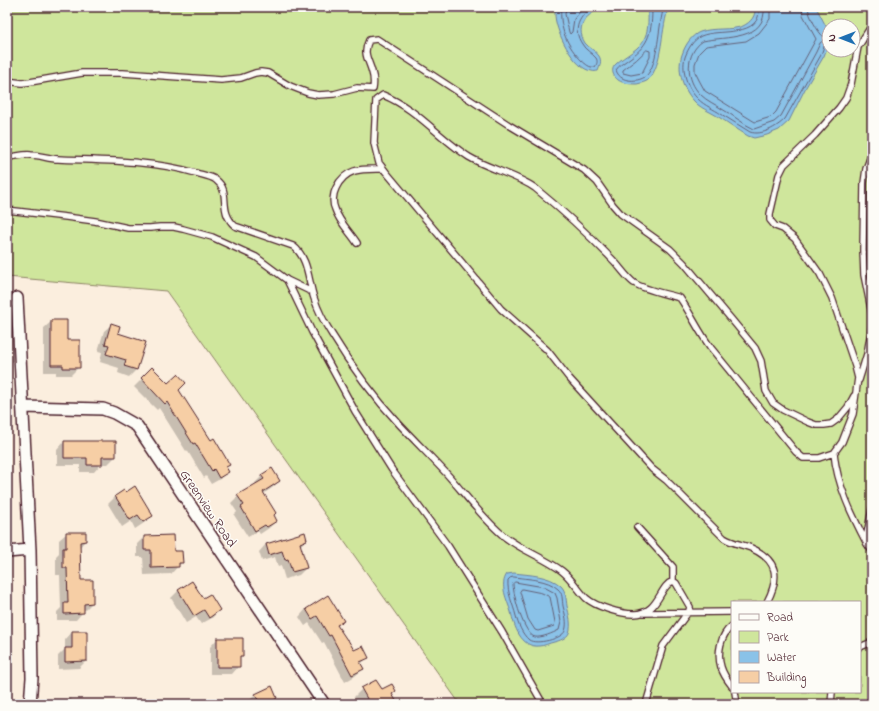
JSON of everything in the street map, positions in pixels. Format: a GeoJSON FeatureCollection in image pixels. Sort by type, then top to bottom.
{"type":"FeatureCollection","features":[{"type":"Feature","properties":{"kind":"street"},"geometry":{"type":"LineString","coordinates":[[17,298],[30,550],[32,678],[30,704]]}},
{"type":"Feature","properties":{"kind":"street","name":"Greenview Road"},"geometry":{"type":"LineString","coordinates":[[23,407],[103,409],[114,413],[137,426],[324,704]]}},
{"type":"Feature","properties":{"kind":"street"},"geometry":{"type":"LineString","coordinates":[[7,552],[30,550]]}},
{"type":"Feature","properties":{"kind":"lane"},"geometry":{"type":"LineString","coordinates":[[379,96],[373,89],[372,71],[366,59],[369,40],[377,39],[510,125],[584,170],[597,182],[621,214],[670,249],[755,348],[761,361],[766,391],[773,403],[783,410],[816,425],[831,424],[848,408],[854,398],[858,378],[855,366],[832,298],[820,274],[795,239],[783,229],[775,226],[770,220],[770,214],[779,175],[784,164],[815,135],[846,98],[851,84],[858,47],[872,24]]}},
{"type":"Feature","properties":{"kind":"lane"},"geometry":{"type":"LineString","coordinates":[[7,81],[22,83],[78,74],[109,72],[221,80],[241,78],[261,72],[268,73],[290,86],[318,95],[334,94],[364,88],[373,89]]}},
{"type":"Feature","properties":{"kind":"lane"},"geometry":{"type":"LineString","coordinates":[[379,96],[383,95],[411,110],[426,124],[469,156],[533,187],[614,260],[634,282],[656,292],[680,298],[699,331],[711,348],[796,452],[803,458],[819,458],[834,453],[842,442],[853,414],[856,388],[867,354],[872,326]]}},
{"type":"Feature","properties":{"kind":"lane"},"geometry":{"type":"LineString","coordinates":[[379,96],[376,100],[375,106],[374,143],[379,162],[383,169],[494,302],[547,350],[569,378],[652,468],[724,538],[732,543],[750,548],[766,556],[775,570],[776,577],[767,601]]}},
{"type":"Feature","properties":{"kind":"lane"},"geometry":{"type":"LineString","coordinates":[[872,153],[866,169],[864,183],[863,250],[864,275],[872,314]]}},
{"type":"Feature","properties":{"kind":"lane"},"geometry":{"type":"LineString","coordinates":[[7,157],[31,155],[57,159],[98,159],[131,162],[183,169],[216,180],[224,191],[226,215],[235,226],[294,246],[297,249],[303,257],[318,309],[344,354],[400,426],[497,529],[522,549],[560,570],[577,586],[586,598],[594,604],[624,614],[731,612]]}},
{"type":"Feature","properties":{"kind":"lane"},"geometry":{"type":"LineString","coordinates":[[357,242],[334,209],[335,190],[342,177],[347,174],[364,169],[383,169]]}},
{"type":"Feature","properties":{"kind":"lane"},"geometry":{"type":"LineString","coordinates":[[7,210],[80,219],[128,228],[174,227],[190,231],[212,237],[256,257],[287,280],[312,292]]}},
{"type":"Feature","properties":{"kind":"lane"},"geometry":{"type":"LineString","coordinates":[[287,280],[312,332],[355,411],[395,474],[448,546],[502,632],[543,704]]}},
{"type":"Feature","properties":{"kind":"lane"},"geometry":{"type":"LineString","coordinates":[[834,453],[835,465],[843,492],[853,516],[872,551]]}},
{"type":"Feature","properties":{"kind":"lane"},"geometry":{"type":"LineString","coordinates":[[867,544],[866,539],[872,509]]}},
{"type":"Feature","properties":{"kind":"lane"},"geometry":{"type":"LineString","coordinates":[[637,527],[673,567],[673,581],[676,583],[690,607],[688,613],[663,646],[646,704]]}},
{"type":"Feature","properties":{"kind":"lane"},"geometry":{"type":"LineString","coordinates":[[643,613],[654,605],[670,582],[673,581]]}},
{"type":"Feature","properties":{"kind":"lane"},"geometry":{"type":"LineString","coordinates":[[731,627],[724,635],[720,659],[723,672],[731,684]]}},
{"type":"Feature","properties":{"kind":"lane"},"geometry":{"type":"LineString","coordinates":[[861,647],[872,642]]}},
{"type":"Feature","properties":{"kind":"lane"},"geometry":{"type":"LineString","coordinates":[[735,693],[737,704]]}},
{"type":"Feature","properties":{"kind":"lane"},"geometry":{"type":"LineString","coordinates":[[830,704],[832,693]]}},
{"type":"Feature","properties":{"kind":"green space"},"geometry":{"type":"Polygon","coordinates":[[[7,7],[872,7],[872,704],[460,704],[166,291],[7,277],[7,7]]]}},
{"type":"Feature","properties":{"kind":"water"},"geometry":{"type":"Polygon","coordinates":[[[557,7],[604,7],[584,20],[581,31],[585,43],[600,58],[598,71],[585,69],[578,64],[566,48],[556,20],[555,13],[557,7]]]}},
{"type":"Feature","properties":{"kind":"water"},"geometry":{"type":"Polygon","coordinates":[[[648,7],[669,7],[666,15],[659,56],[653,74],[648,80],[637,84],[624,83],[615,77],[613,74],[613,69],[616,64],[643,42],[647,30],[648,7]]]}},
{"type":"Feature","properties":{"kind":"water"},"geometry":{"type":"Polygon","coordinates":[[[755,7],[816,7],[822,18],[821,58],[823,58],[789,121],[779,130],[754,138],[748,136],[696,103],[683,84],[680,65],[684,49],[694,35],[705,31],[743,26],[748,23],[755,13],[755,7]]]}},
{"type":"Feature","properties":{"kind":"water"},"geometry":{"type":"Polygon","coordinates":[[[514,573],[545,578],[556,582],[563,588],[570,620],[570,630],[567,636],[558,641],[541,646],[527,644],[523,640],[514,624],[504,588],[507,574],[514,573]]]}},
{"type":"Feature","properties":{"kind":"building"},"geometry":{"type":"Polygon","coordinates":[[[51,320],[67,320],[67,340],[80,340],[80,368],[63,368],[63,365],[51,365],[51,320]]]}},
{"type":"Feature","properties":{"kind":"building"},"geometry":{"type":"Polygon","coordinates":[[[111,323],[120,326],[118,333],[146,342],[137,370],[124,366],[126,360],[106,354],[109,345],[105,344],[111,323]]]}},
{"type":"Feature","properties":{"kind":"building"},"geometry":{"type":"Polygon","coordinates":[[[152,367],[168,383],[178,374],[186,383],[179,390],[211,440],[214,438],[230,465],[226,467],[229,472],[219,478],[214,469],[212,471],[167,402],[165,404],[141,378],[152,367]]]}},
{"type":"Feature","properties":{"kind":"building"},"geometry":{"type":"Polygon","coordinates":[[[64,441],[116,441],[116,457],[102,457],[102,465],[87,465],[87,458],[64,458],[64,441]]]}},
{"type":"Feature","properties":{"kind":"building"},"geometry":{"type":"Polygon","coordinates":[[[272,468],[280,481],[263,492],[276,513],[274,515],[277,521],[267,527],[265,525],[255,531],[241,507],[244,505],[237,495],[264,479],[261,475],[272,468]]]}},
{"type":"Feature","properties":{"kind":"building"},"geometry":{"type":"Polygon","coordinates":[[[135,486],[153,516],[143,522],[138,515],[130,520],[115,496],[124,490],[126,492],[135,486]]]}},
{"type":"Feature","properties":{"kind":"building"},"geometry":{"type":"Polygon","coordinates":[[[66,532],[86,532],[86,541],[80,542],[81,580],[93,580],[93,603],[84,604],[84,613],[64,614],[64,603],[68,603],[67,568],[63,568],[63,548],[66,548],[66,532]]]}},
{"type":"Feature","properties":{"kind":"building"},"geometry":{"type":"Polygon","coordinates":[[[305,532],[307,540],[300,543],[307,568],[292,572],[288,559],[285,560],[282,551],[269,555],[266,544],[305,532]]]}},
{"type":"Feature","properties":{"kind":"building"},"geometry":{"type":"Polygon","coordinates":[[[173,535],[174,551],[182,551],[183,563],[179,563],[179,567],[151,568],[151,550],[144,550],[144,536],[173,535]]]}},
{"type":"Feature","properties":{"kind":"building"},"geometry":{"type":"Polygon","coordinates":[[[192,581],[203,598],[210,594],[220,610],[209,618],[204,610],[194,616],[178,590],[192,581]]]}},
{"type":"Feature","properties":{"kind":"building"},"geometry":{"type":"Polygon","coordinates":[[[328,595],[344,621],[337,625],[354,650],[363,646],[369,658],[360,662],[364,669],[352,675],[331,635],[329,636],[317,616],[312,619],[306,609],[328,595]]]}},
{"type":"Feature","properties":{"kind":"building"},"geometry":{"type":"Polygon","coordinates":[[[72,631],[87,631],[87,661],[65,662],[65,648],[72,648],[72,631]]]}},
{"type":"Feature","properties":{"kind":"building"},"geometry":{"type":"Polygon","coordinates":[[[217,638],[243,638],[243,656],[240,656],[240,667],[217,667],[217,638]]]}},
{"type":"Feature","properties":{"kind":"building"},"geometry":{"type":"Polygon","coordinates":[[[376,680],[382,689],[392,684],[396,691],[392,694],[398,704],[370,704],[361,688],[376,680]]]}},
{"type":"Feature","properties":{"kind":"building"},"geometry":{"type":"Polygon","coordinates":[[[272,686],[277,698],[274,700],[276,704],[260,704],[255,694],[272,686]]]}}]}
